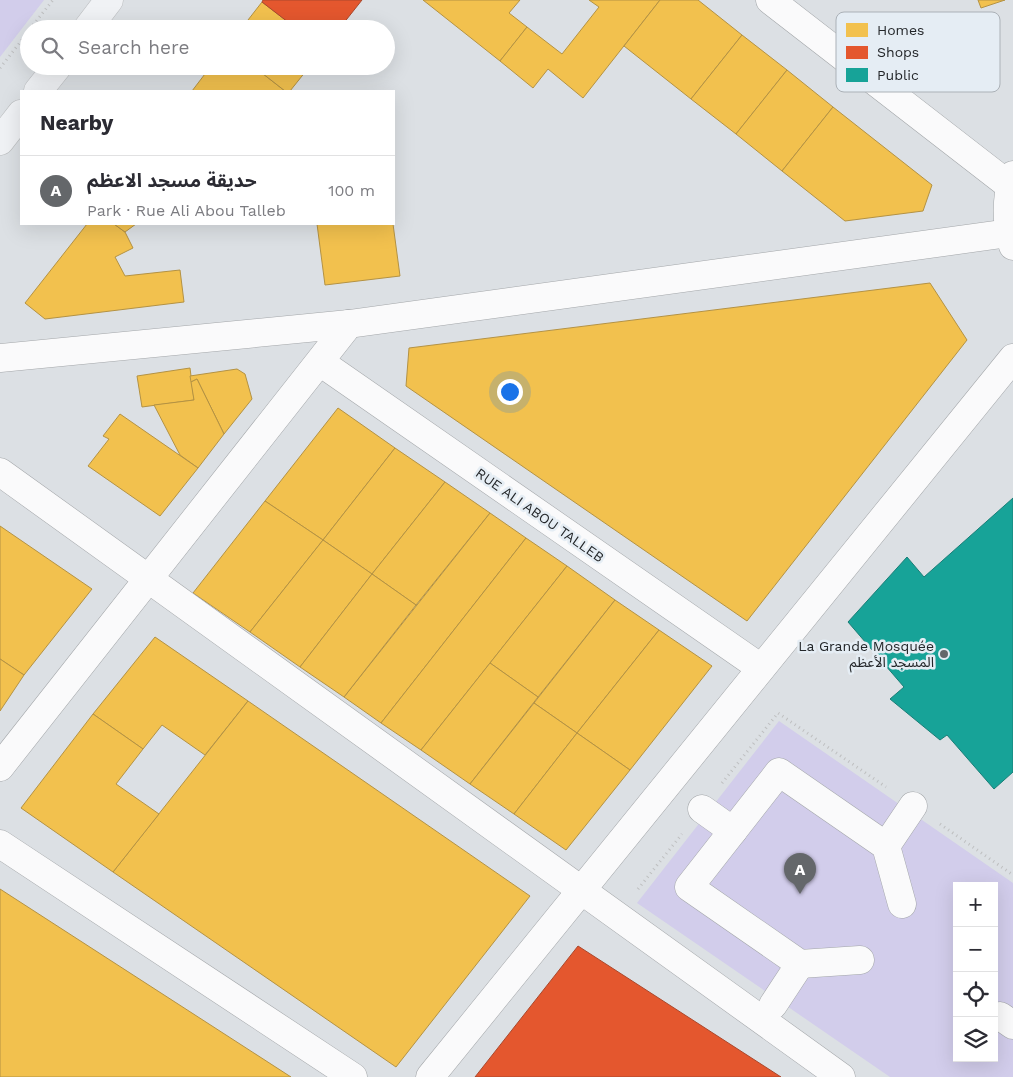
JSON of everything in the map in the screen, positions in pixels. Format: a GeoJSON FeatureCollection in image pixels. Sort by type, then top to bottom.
{"type":"FeatureCollection","features":[{"type":"Feature","properties":{"kind":"main road"},"geometry":{"type":"LineString","coordinates":[[94,20],[109,0]]}},
{"type":"Feature","properties":{"kind":"main road"},"geometry":{"type":"LineString","coordinates":[[39,90],[51,75]]}},
{"type":"Feature","properties":{"kind":"main road"},"geometry":{"type":"LineString","coordinates":[[0,141],[20,115]]}},
{"type":"Feature","properties":{"kind":"street"},"geometry":{"type":"LineString","coordinates":[[770,0],[836,49]]}},
{"type":"Feature","properties":{"kind":"street"},"geometry":{"type":"LineString","coordinates":[[0,358],[349,324],[1011,240],[1007,210],[1011,180],[893,92]]}},
{"type":"Feature","properties":{"kind":"street"},"geometry":{"type":"LineString","coordinates":[[0,766],[349,324]]}},
{"type":"Feature","properties":{"kind":"street"},"geometry":{"type":"LineString","coordinates":[[430,1077],[1013,358]]}},
{"type":"Feature","properties":{"kind":"street","name":"RUE ALI ABOU TALLEB"},"geometry":{"type":"LineString","coordinates":[[320,362],[761,668]]}},
{"type":"Feature","properties":{"kind":"street"},"geometry":{"type":"LineString","coordinates":[[0,472],[841,1077]]}},
{"type":"Feature","properties":{"kind":"street"},"geometry":{"type":"LineString","coordinates":[[860,960],[800,964],[689,887],[779,772],[886,846],[902,904]]}},
{"type":"Feature","properties":{"kind":"street"},"geometry":{"type":"LineString","coordinates":[[886,846],[913,806]]}},
{"type":"Feature","properties":{"kind":"street"},"geometry":{"type":"LineString","coordinates":[[702,810],[733,831]]}},
{"type":"Feature","properties":{"kind":"street"},"geometry":{"type":"LineString","coordinates":[[0,844],[353,1077]]}},
{"type":"Feature","properties":{"kind":"street"},"geometry":{"type":"LineString","coordinates":[[773,1005],[800,964]]}},
{"type":"Feature","properties":{"kind":"path"},"geometry":{"type":"LineString","coordinates":[[38,20],[53,0]]}},
{"type":"Feature","properties":{"kind":"path"},"geometry":{"type":"LineString","coordinates":[[0,68],[20,43]]}},
{"type":"Feature","properties":{"kind":"path"},"geometry":{"type":"LineString","coordinates":[[633,896],[778,712],[1013,875]]}},
{"type":"Feature","properties":{"kind":"shaded area"},"geometry":{"type":"Polygon","coordinates":[[[0,0],[44,0],[29,20],[20,20],[20,31],[0,57],[0,0]]]}},
{"type":"Feature","properties":{"kind":"shaded area"},"geometry":{"type":"Polygon","coordinates":[[[779,721],[1013,883],[1013,1077],[890,1077],[637,903],[779,721]]]}},
{"type":"Feature","properties":{"kind":"building: Homes"},"geometry":{"type":"Polygon","coordinates":[[[423,0],[520,0],[509,13],[527,27],[500,61],[423,0]]]}},
{"type":"Feature","properties":{"kind":"building: Homes"},"geometry":{"type":"Polygon","coordinates":[[[589,0],[660,0],[583,98],[548,69],[533,88],[500,61],[527,27],[562,54],[599,7],[589,0]]]}},
{"type":"Feature","properties":{"kind":"building: Homes"},"geometry":{"type":"Polygon","coordinates":[[[660,0],[698,0],[742,35],[691,99],[624,46],[660,0]]]}},
{"type":"Feature","properties":{"kind":"building: Homes"},"geometry":{"type":"Polygon","coordinates":[[[978,0],[1005,0],[981,8],[978,0]]]}},
{"type":"Feature","properties":{"kind":"building: Homes"},"geometry":{"type":"Polygon","coordinates":[[[262,2],[285,20],[248,20],[262,2]]]}},
{"type":"Feature","properties":{"kind":"building: Homes"},"geometry":{"type":"Polygon","coordinates":[[[742,35],[787,70],[736,134],[691,99],[742,35]]]}},
{"type":"Feature","properties":{"kind":"building: Homes"},"geometry":{"type":"Polygon","coordinates":[[[787,70],[833,107],[782,171],[736,134],[787,70]]]}},
{"type":"Feature","properties":{"kind":"building: Homes"},"geometry":{"type":"Polygon","coordinates":[[[204,75],[265,75],[284,90],[193,90],[204,75]]]}},
{"type":"Feature","properties":{"kind":"building: Homes"},"geometry":{"type":"Polygon","coordinates":[[[265,75],[303,75],[291,90],[284,90],[265,75]]]}},
{"type":"Feature","properties":{"kind":"building: Homes"},"geometry":{"type":"Polygon","coordinates":[[[833,107],[932,185],[923,211],[845,221],[782,171],[833,107]]]}},
{"type":"Feature","properties":{"kind":"building: Homes"},"geometry":{"type":"Polygon","coordinates":[[[86,225],[115,225],[125,232],[133,248],[115,257],[125,276],[180,270],[184,302],[45,319],[25,303],[86,225]]]}},
{"type":"Feature","properties":{"kind":"building: Homes"},"geometry":{"type":"Polygon","coordinates":[[[115,225],[135,225],[125,232],[115,225]]]}},
{"type":"Feature","properties":{"kind":"building: Homes"},"geometry":{"type":"Polygon","coordinates":[[[317,225],[393,225],[400,276],[325,285],[317,225]]]}},
{"type":"Feature","properties":{"kind":"building: Homes"},"geometry":{"type":"Polygon","coordinates":[[[930,283],[967,340],[747,621],[406,386],[409,348],[930,283]]]}},
{"type":"Feature","properties":{"kind":"building: Homes"},"geometry":{"type":"Polygon","coordinates":[[[190,368],[194,400],[142,407],[137,376],[190,368]]]}},
{"type":"Feature","properties":{"kind":"building: Homes"},"geometry":{"type":"Polygon","coordinates":[[[237,369],[245,374],[252,399],[224,434],[197,379],[191,382],[190,376],[237,369]]]}},
{"type":"Feature","properties":{"kind":"building: Homes"},"geometry":{"type":"Polygon","coordinates":[[[197,379],[224,434],[198,468],[180,455],[154,405],[194,400],[191,382],[197,379]]]}},
{"type":"Feature","properties":{"kind":"building: Homes"},"geometry":{"type":"Polygon","coordinates":[[[338,408],[395,448],[323,540],[265,501],[338,408]]]}},
{"type":"Feature","properties":{"kind":"building: Homes"},"geometry":{"type":"Polygon","coordinates":[[[120,414],[198,468],[160,516],[88,466],[109,439],[103,436],[120,414]]]}},
{"type":"Feature","properties":{"kind":"building: Homes"},"geometry":{"type":"Polygon","coordinates":[[[395,448],[445,482],[372,574],[323,540],[395,448]]]}},
{"type":"Feature","properties":{"kind":"building: Homes"},"geometry":{"type":"Polygon","coordinates":[[[445,482],[490,513],[416,605],[372,574],[445,482]]]}},
{"type":"Feature","properties":{"kind":"building: Homes"},"geometry":{"type":"Polygon","coordinates":[[[265,501],[323,540],[250,632],[193,593],[265,501]]]}},
{"type":"Feature","properties":{"kind":"building: Homes"},"geometry":{"type":"Polygon","coordinates":[[[490,513],[526,538],[381,723],[344,697],[490,513]]]}},
{"type":"Feature","properties":{"kind":"building: Homes"},"geometry":{"type":"Polygon","coordinates":[[[0,526],[92,589],[24,675],[0,659],[0,526]]]}},
{"type":"Feature","properties":{"kind":"building: Homes"},"geometry":{"type":"Polygon","coordinates":[[[526,538],[567,566],[421,750],[381,723],[526,538]]]}},
{"type":"Feature","properties":{"kind":"building: Homes"},"geometry":{"type":"Polygon","coordinates":[[[323,540],[372,574],[300,667],[250,632],[323,540]]]}},
{"type":"Feature","properties":{"kind":"building: Homes"},"geometry":{"type":"Polygon","coordinates":[[[567,566],[615,600],[538,697],[490,663],[567,566]]]}},
{"type":"Feature","properties":{"kind":"building: Homes"},"geometry":{"type":"Polygon","coordinates":[[[372,574],[416,605],[344,697],[300,667],[372,574]]]}},
{"type":"Feature","properties":{"kind":"building: Homes"},"geometry":{"type":"Polygon","coordinates":[[[615,600],[659,630],[577,733],[534,703],[615,600]]]}},
{"type":"Feature","properties":{"kind":"building: Homes"},"geometry":{"type":"Polygon","coordinates":[[[659,630],[712,666],[630,770],[577,733],[659,630]]]}},
{"type":"Feature","properties":{"kind":"building: Homes"},"geometry":{"type":"Polygon","coordinates":[[[155,637],[248,701],[205,755],[162,725],[143,749],[93,714],[155,637]]]}},
{"type":"Feature","properties":{"kind":"building: Homes"},"geometry":{"type":"Polygon","coordinates":[[[0,659],[24,675],[0,711],[0,659]]]}},
{"type":"Feature","properties":{"kind":"building: Homes"},"geometry":{"type":"Polygon","coordinates":[[[490,663],[538,697],[470,784],[421,750],[490,663]]]}},
{"type":"Feature","properties":{"kind":"building: Homes"},"geometry":{"type":"Polygon","coordinates":[[[248,701],[530,896],[396,1067],[113,872],[248,701]]]}},
{"type":"Feature","properties":{"kind":"building: Homes"},"geometry":{"type":"Polygon","coordinates":[[[534,703],[577,733],[514,814],[470,784],[534,703]]]}},
{"type":"Feature","properties":{"kind":"building: Homes"},"geometry":{"type":"Polygon","coordinates":[[[93,714],[143,749],[116,784],[159,814],[113,872],[21,808],[93,714]]]}},
{"type":"Feature","properties":{"kind":"building: Homes"},"geometry":{"type":"Polygon","coordinates":[[[577,733],[630,770],[566,850],[514,814],[577,733]]]}},
{"type":"Feature","properties":{"kind":"building: Homes"},"geometry":{"type":"Polygon","coordinates":[[[0,889],[291,1077],[0,1077],[0,889]]]}},
{"type":"Feature","properties":{"kind":"building: Shops"},"geometry":{"type":"Polygon","coordinates":[[[263,0],[362,0],[346,20],[285,20],[262,2],[263,0]]]}},
{"type":"Feature","properties":{"kind":"building: Shops"},"geometry":{"type":"Polygon","coordinates":[[[578,946],[781,1077],[475,1077],[578,946]]]}},
{"type":"Feature","properties":{"kind":"building: Public","name":"La Grande Mosquée المسجد الأعظم"},"geometry":{"type":"Polygon","coordinates":[[[1013,498],[1013,772],[994,789],[947,735],[940,740],[890,699],[904,687],[848,622],[907,557],[924,577],[1013,498]]]}},
{"type":"Feature","properties":{"kind":"place","name":"La Grande Mosquée المسجد الأعظم"},"geometry":{"type":"Point","coordinates":[944,654]}},
{"type":"Feature","properties":{"kind":"place","name":"حديقة مسجد الاعظم"},"geometry":{"type":"Point","coordinates":[800,894]}}]}
